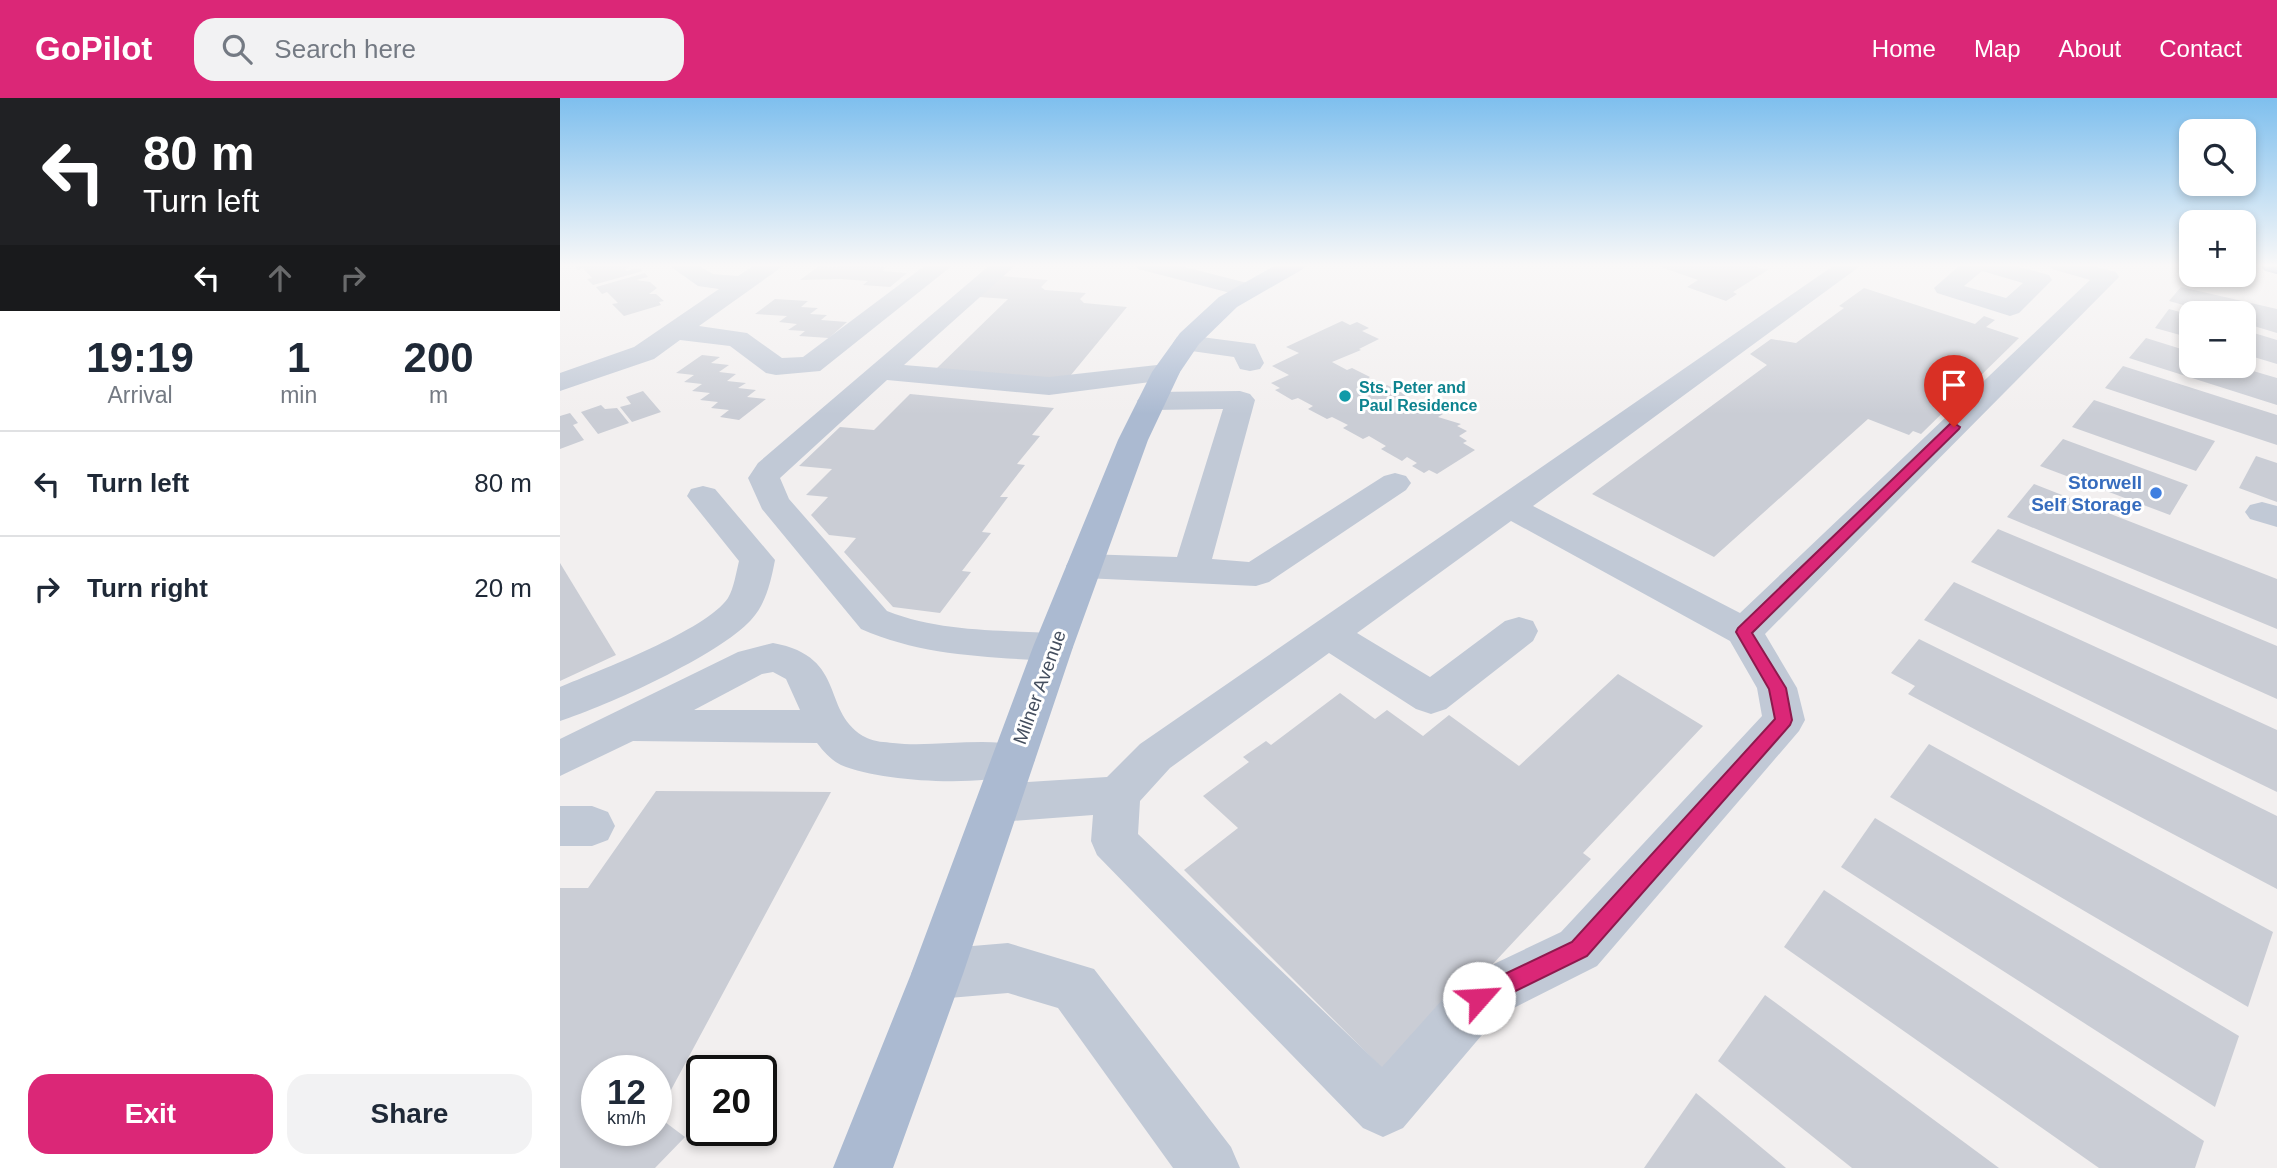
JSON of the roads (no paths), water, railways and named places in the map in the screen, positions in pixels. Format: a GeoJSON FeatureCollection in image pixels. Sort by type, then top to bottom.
{"type":"FeatureCollection","features":[{"type":"Feature","properties":{"kind":"main road","name":"Milner Avenue"},"geometry":{"type":"LineString","coordinates":[[863,1168],[937,974],[1052,647],[1133,440],[1168,372],[1218,314]]}},
{"type":"Feature","properties":{"kind":"street"},"geometry":{"type":"LineString","coordinates":[[560,382],[644,353],[700,314]]}},
{"type":"Feature","properties":{"kind":"street"},"geometry":{"type":"LineString","coordinates":[[675,331],[738,339],[776,367],[810,365],[877,314]]}},
{"type":"Feature","properties":{"kind":"street"},"geometry":{"type":"LineString","coordinates":[[947,314],[769,470],[764,478],[774,502],[874,620],[893,630],[920,636],[1052,647]]}},
{"type":"Feature","properties":{"kind":"street"},"geometry":{"type":"LineString","coordinates":[[1507,506],[1744,632],[1777,688],[1784,720],[1579,949],[1479,998],[1383,1108],[1114,841],[1118,795],[1154,756],[1328,634],[1507,506],[1780,314]]}},
{"type":"Feature","properties":{"kind":"street"},"geometry":{"type":"LineString","coordinates":[[1744,632],[2069,314]]}},
{"type":"Feature","properties":{"kind":"street"},"geometry":{"type":"LineString","coordinates":[[880,371],[1049,386],[1168,372],[1245,350],[1246,379],[1191,569]]}},
{"type":"Feature","properties":{"kind":"street"},"geometry":{"type":"LineString","coordinates":[[1168,372],[1246,379]]}},
{"type":"Feature","properties":{"kind":"street"},"geometry":{"type":"LineString","coordinates":[[1084,566],[1256,574],[1395,483]]}},
{"type":"Feature","properties":{"kind":"street"},"geometry":{"type":"LineString","coordinates":[[560,705],[683,648],[726,622],[741,608],[754,577],[757,560],[703,496]]}},
{"type":"Feature","properties":{"kind":"street"},"geometry":{"type":"LineString","coordinates":[[1328,634],[1431,698],[1519,631]]}},
{"type":"Feature","properties":{"kind":"street"},"geometry":{"type":"LineString","coordinates":[[560,759],[768,656],[784,657],[798,664],[842,745],[867,757],[899,762],[1013,760]]}},
{"type":"Feature","properties":{"kind":"street"},"geometry":{"type":"LineString","coordinates":[[629,726],[830,727]]}},
{"type":"Feature","properties":{"kind":"street"},"geometry":{"type":"LineString","coordinates":[[998,803],[1118,795]]}},
{"type":"Feature","properties":{"kind":"street"},"geometry":{"type":"LineString","coordinates":[[937,974],[1008,968],[1075,987],[1210,1168]]}},
{"type":"Feature","properties":{"kind":"place","name":"Sts. Peter and Paul Residence"},"geometry":{"type":"Point","coordinates":[1345,396]}},
{"type":"Feature","properties":{"kind":"place","name":"Storwell Self Storage"},"geometry":{"type":"Point","coordinates":[2156,493]}}]}
